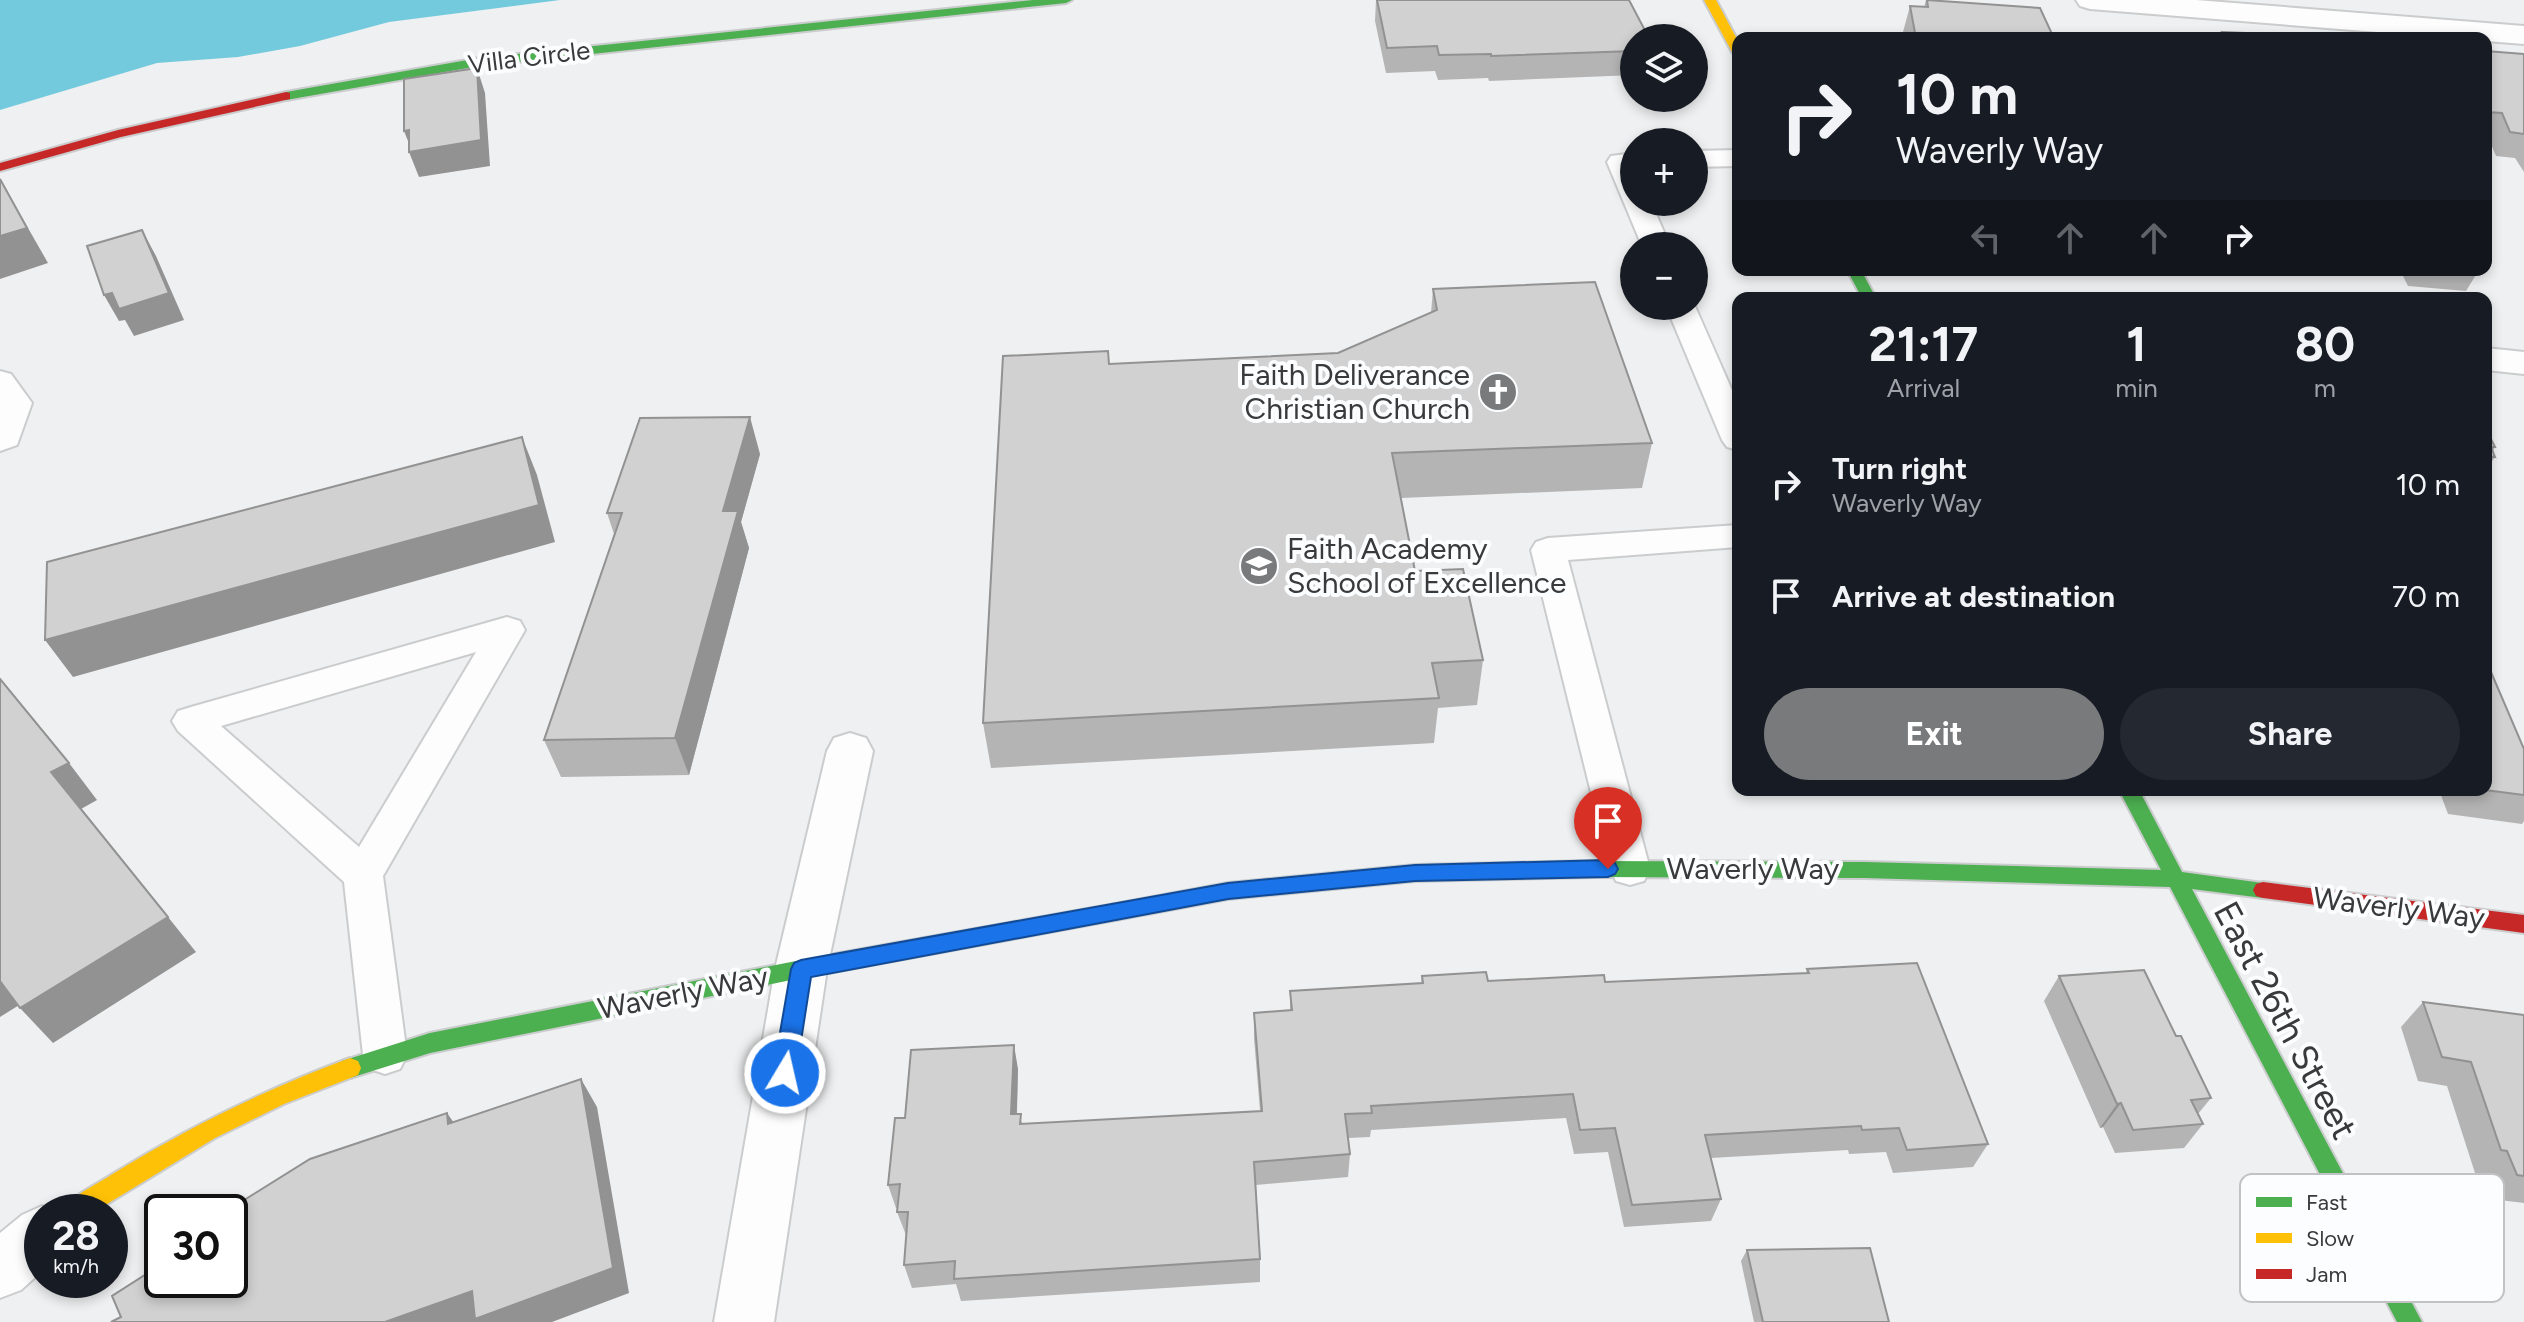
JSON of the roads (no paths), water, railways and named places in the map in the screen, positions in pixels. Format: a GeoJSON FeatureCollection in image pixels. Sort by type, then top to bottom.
{"type":"FeatureCollection","features":[{"type":"Feature","properties":{"kind":"street","name":"Villa Circle"},"geometry":{"type":"LineString","coordinates":[[0,167],[189,116],[408,72],[1066,0]]}},
{"type":"Feature","properties":{"kind":"street"},"geometry":{"type":"LineString","coordinates":[[1710,0],[1732,41]]}},
{"type":"Feature","properties":{"kind":"street"},"geometry":{"type":"LineString","coordinates":[[2090,0],[2487,32]]}},
{"type":"Feature","properties":{"kind":"street"},"geometry":{"type":"LineString","coordinates":[[2492,32],[2524,35]]}},
{"type":"Feature","properties":{"kind":"street"},"geometry":{"type":"LineString","coordinates":[[2492,360],[2524,363]]}},
{"type":"Feature","properties":{"kind":"street"},"geometry":{"type":"LineString","coordinates":[[744,1322],[801,969],[850,751]]}},
{"type":"Feature","properties":{"kind":"street","name":"East 26th Street"},"geometry":{"type":"LineString","coordinates":[[2132,796],[2331,1174]]}},
{"type":"Feature","properties":{"kind":"street","name":"Waverly Way"},"geometry":{"type":"LineString","coordinates":[[101,1194],[161,1154],[273,1096],[385,1055],[445,1040],[801,969],[1228,891],[1415,873],[1630,869],[1865,870],[2175,879],[2524,924]]}},
{"type":"Feature","properties":{"kind":"street"},"geometry":{"type":"LineString","coordinates":[[0,1270],[24,1249]]}},
{"type":"Feature","properties":{"kind":"street","name":"East 26th Street"},"geometry":{"type":"LineString","coordinates":[[2399,1302],[2410,1322]]}},
{"type":"Feature","properties":{"kind":"lane"},"geometry":{"type":"LineString","coordinates":[[1708,159],[1732,158]]}},
{"type":"Feature","properties":{"kind":"lane"},"geometry":{"type":"LineString","coordinates":[[1687,320],[1732,426]]}},
{"type":"Feature","properties":{"kind":"lane"},"geometry":{"type":"LineString","coordinates":[[0,381],[16,403],[6,438],[0,441]]}},
{"type":"Feature","properties":{"kind":"lane"},"geometry":{"type":"LineString","coordinates":[[1630,869],[1548,550],[1732,536]]}},
{"type":"Feature","properties":{"kind":"lane"},"geometry":{"type":"LineString","coordinates":[[363,875],[191,721],[507,630],[363,875],[385,1055]]}},
{"type":"Feature","properties":{"kind":"water"},"geometry":{"type":"Polygon","coordinates":[[[0,0],[560,0],[389,22],[300,46],[238,57],[157,63],[0,110],[0,0]]]}},
{"type":"Feature","properties":{"kind":"place","name":"Faith Deliverance Christian Church"},"geometry":{"type":"Point","coordinates":[1498,392]}},
{"type":"Feature","properties":{"kind":"place","name":"Faith Academy School of Excellence"},"geometry":{"type":"Point","coordinates":[1259,566]}}]}
